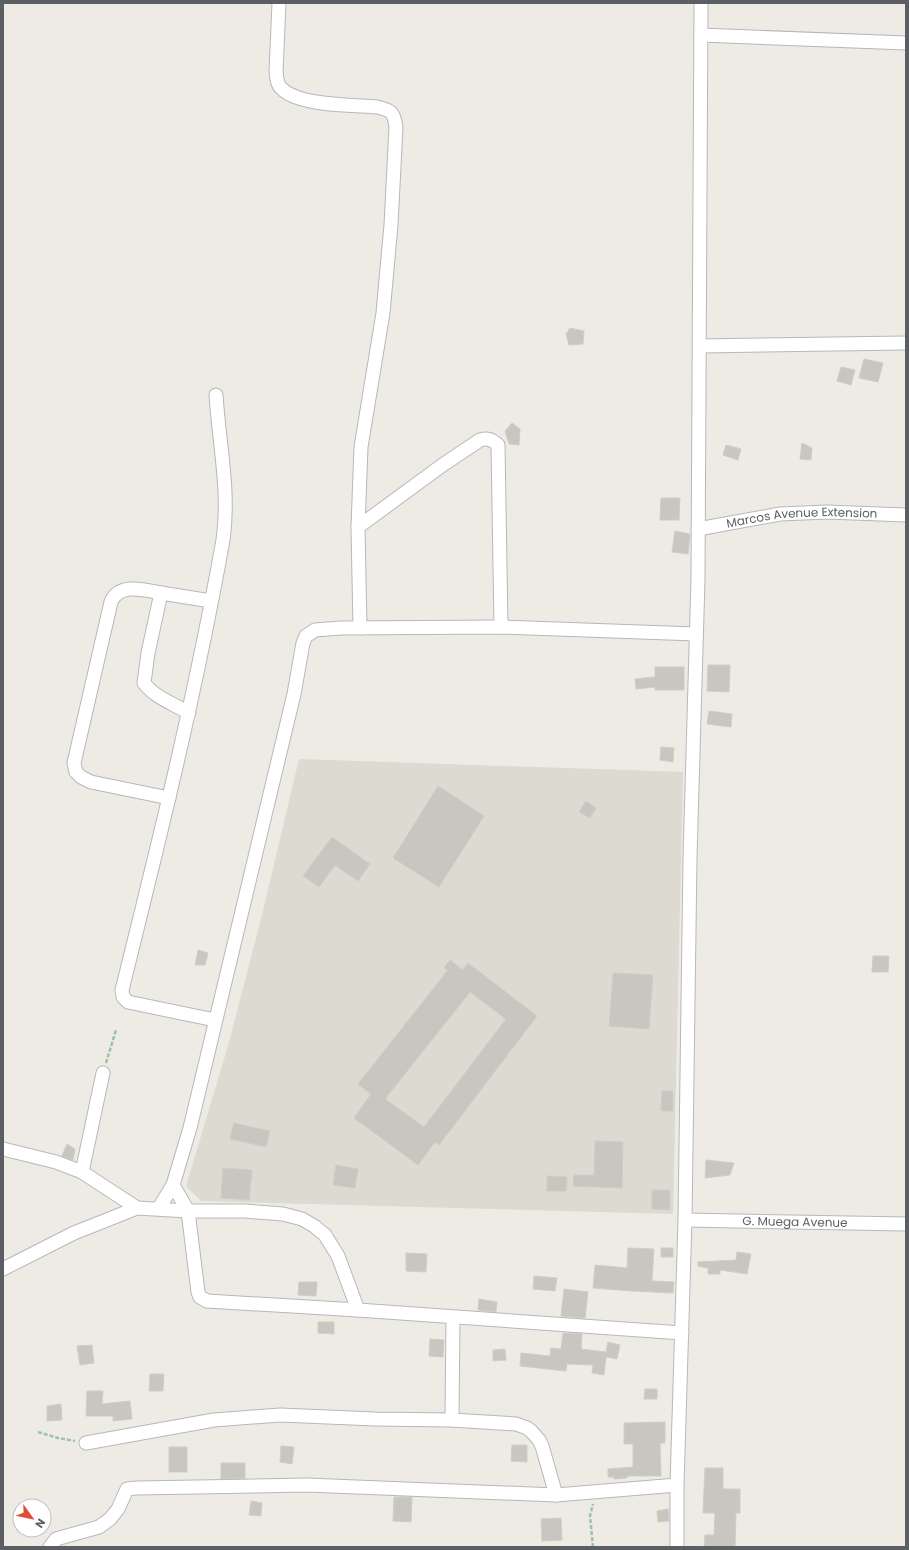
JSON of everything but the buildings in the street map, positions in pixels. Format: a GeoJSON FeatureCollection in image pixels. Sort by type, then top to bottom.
{"type":"FeatureCollection","features":[{"type":"Feature","properties":{"kind":"street"},"geometry":{"type":"LineString","coordinates":[[279,3],[276,72],[277,82],[281,88],[295,97],[308,101],[377,107],[390,111],[395,117],[396,126],[391,225],[383,314],[361,447],[358,527],[360,628]]}},
{"type":"Feature","properties":{"kind":"street"},"geometry":{"type":"LineString","coordinates":[[677,1547],[677,1484],[685,1220],[690,858],[698,529],[701,3]]}},
{"type":"Feature","properties":{"kind":"street"},"geometry":{"type":"LineString","coordinates":[[701,35],[906,43]]}},
{"type":"Feature","properties":{"kind":"street"},"geometry":{"type":"LineString","coordinates":[[700,346],[906,343]]}},
{"type":"Feature","properties":{"kind":"street"},"geometry":{"type":"LineString","coordinates":[[215,1020],[128,1002],[123,997],[122,990],[189,713],[225,523],[226,498],[216,395]]}},
{"type":"Feature","properties":{"kind":"street"},"geometry":{"type":"LineString","coordinates":[[358,527],[444,464],[480,440],[492,440],[498,445],[501,628]]}},
{"type":"Feature","properties":{"kind":"street","name":"Marcos Avenue Extension"},"geometry":{"type":"LineString","coordinates":[[698,529],[780,514],[827,512],[906,515]]}},
{"type":"Feature","properties":{"kind":"street"},"geometry":{"type":"LineString","coordinates":[[169,798],[91,782],[81,777],[76,772],[74,763],[84,714],[114,595],[119,591],[130,589],[211,601]]}},
{"type":"Feature","properties":{"kind":"street"},"geometry":{"type":"LineString","coordinates":[[162,593],[148,653],[144,683],[148,690],[189,713]]}},
{"type":"Feature","properties":{"kind":"street"},"geometry":{"type":"LineString","coordinates":[[159,1208],[173,1185],[190,1128],[294,694],[303,643],[306,636],[315,630],[360,628],[501,628],[696,634]]}},
{"type":"Feature","properties":{"kind":"street"},"geometry":{"type":"LineString","coordinates":[[82,1172],[103,1073]]}},
{"type":"Feature","properties":{"kind":"street"},"geometry":{"type":"LineString","coordinates":[[3,1148],[56,1162],[82,1172],[137,1208]]}},
{"type":"Feature","properties":{"kind":"street"},"geometry":{"type":"LineString","coordinates":[[173,1185],[188,1211],[198,1292],[200,1297],[207,1302],[358,1310],[453,1318],[682,1333]]}},
{"type":"Feature","properties":{"kind":"street"},"geometry":{"type":"LineString","coordinates":[[3,1269],[74,1233],[137,1208],[159,1208],[188,1211],[245,1211],[283,1214],[302,1219],[325,1235],[333,1246],[358,1310]]}},
{"type":"Feature","properties":{"kind":"street","name":"G. Muega Avenue"},"geometry":{"type":"LineString","coordinates":[[685,1220],[906,1224]]}},
{"type":"Feature","properties":{"kind":"street"},"geometry":{"type":"LineString","coordinates":[[452,1420],[453,1318]]}},
{"type":"Feature","properties":{"kind":"street"},"geometry":{"type":"LineString","coordinates":[[86,1443],[214,1420],[280,1415],[376,1419],[452,1420],[516,1424],[531,1431],[539,1440],[556,1495]]}},
{"type":"Feature","properties":{"kind":"street"},"geometry":{"type":"LineString","coordinates":[[50,1547],[56,1539],[99,1527],[110,1519],[118,1509],[127,1490],[137,1488],[307,1485],[556,1495],[677,1484]]}},
{"type":"Feature","properties":{"kind":"path"},"geometry":{"type":"LineString","coordinates":[[103,1073],[116,1030]]}},
{"type":"Feature","properties":{"kind":"path"},"geometry":{"type":"LineString","coordinates":[[38,1432],[58,1438],[86,1443]]}},
{"type":"Feature","properties":{"kind":"path"},"geometry":{"type":"LineString","coordinates":[[593,1547],[590,1516],[597,1492]]}},
{"type":"Feature","properties":{"kind":"shaded area"},"geometry":{"type":"Polygon","coordinates":[[[299,759],[683,772],[673,1214],[201,1201],[186,1186],[228,1046],[261,919],[299,759]]]}}]}
